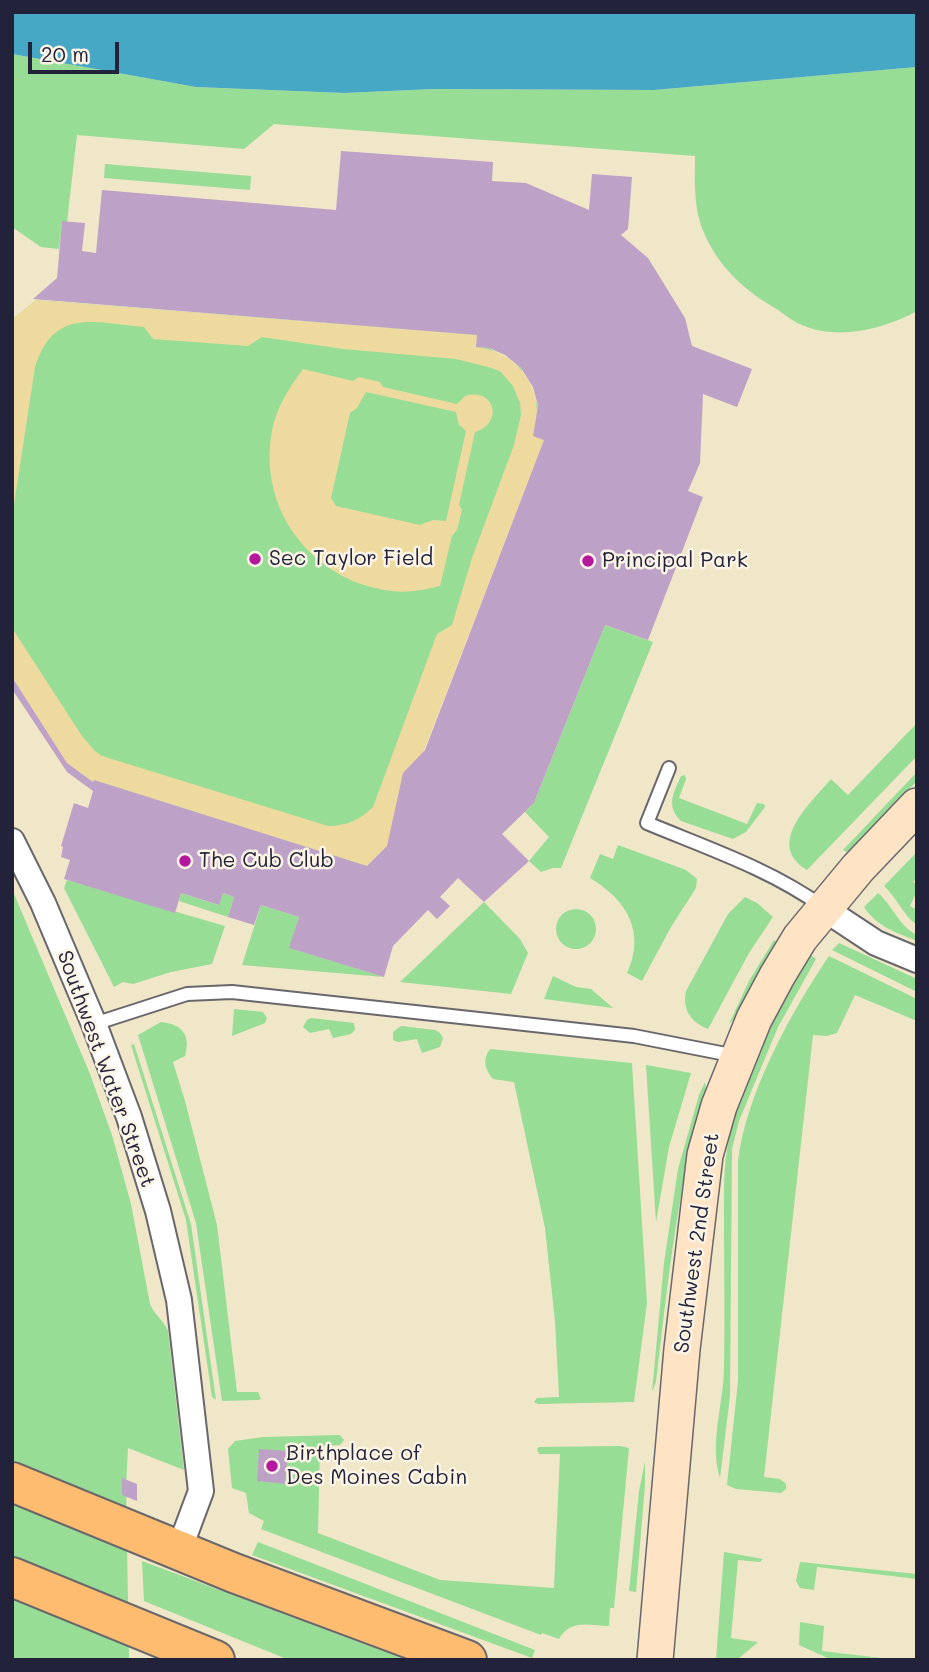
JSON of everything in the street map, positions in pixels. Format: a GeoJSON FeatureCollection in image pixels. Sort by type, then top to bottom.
{"type":"FeatureCollection","features":[{"type":"Feature","properties":{"kind":"main road","name":"Southwest 2nd Street"},"geometry":{"type":"LineString","coordinates":[[655,1660],[682,1349],[705,1155],[719,1106],[737,1057],[777,976],[800,938],[823,908],[917,806]]}},
{"type":"Feature","properties":{"kind":"main road"},"geometry":{"type":"LineString","coordinates":[[12,1482],[179,1550],[467,1660]]}},
{"type":"Feature","properties":{"kind":"main road"},"geometry":{"type":"LineString","coordinates":[[12,1577],[207,1658]]}},
{"type":"Feature","properties":{"kind":"street","name":"Southwest Water Street"},"geometry":{"type":"LineString","coordinates":[[12,841],[43,903],[94,1024],[129,1117],[158,1211],[179,1300],[201,1491],[179,1550]]}},
{"type":"Feature","properties":{"kind":"street"},"geometry":{"type":"LineString","coordinates":[[823,908],[876,943],[917,960]]}},
{"type":"Feature","properties":{"kind":"lane"},"geometry":{"type":"LineString","coordinates":[[669,768],[647,823],[772,875],[823,908]]}},
{"type":"Feature","properties":{"kind":"lane"},"geometry":{"type":"LineString","coordinates":[[94,1024],[187,994],[232,992],[634,1036],[737,1057]]}},
{"type":"Feature","properties":{"kind":"green space"},"geometry":{"type":"Polygon","coordinates":[[[12,54],[196,87],[344,93],[434,89],[654,90],[917,67],[917,311],[876,328],[831,332],[798,323],[760,298],[741,284],[724,266],[705,235],[697,206],[695,156],[274,124],[244,149],[77,135],[67,222],[62,222],[59,249],[41,247],[12,227],[12,54]]]}},
{"type":"Feature","properties":{"kind":"green space"},"geometry":{"type":"Polygon","coordinates":[[[105,164],[251,176],[250,190],[104,178],[105,164]]]}},
{"type":"Feature","properties":{"kind":"green space","name":"Sec Taylor Field"},"geometry":{"type":"Polygon","coordinates":[[[36,300],[477,335],[476,347],[489,348],[521,368],[538,406],[533,436],[544,440],[367,866],[94,780],[93,782],[12,677],[12,327],[14,318],[36,300]]]}},
{"type":"Feature","properties":{"kind":"green space"},"geometry":{"type":"Polygon","coordinates":[[[605,625],[653,642],[561,868],[541,872],[529,861],[549,837],[525,812],[534,803],[605,625]]]}},
{"type":"Feature","properties":{"kind":"green space"},"geometry":{"type":"Polygon","coordinates":[[[917,723],[917,756],[807,870],[795,860],[790,848],[790,836],[803,811],[831,779],[848,795],[917,723]]]}},
{"type":"Feature","properties":{"kind":"green space"},"geometry":{"type":"Polygon","coordinates":[[[917,772],[917,781],[848,853],[843,850],[917,772]]]}},
{"type":"Feature","properties":{"kind":"green space"},"geometry":{"type":"Polygon","coordinates":[[[685,775],[679,798],[747,824],[757,803],[764,804],[765,807],[746,832],[733,839],[681,821],[676,816],[672,800],[681,776],[685,775]]]}},
{"type":"Feature","properties":{"kind":"green space"},"geometry":{"type":"Polygon","coordinates":[[[618,845],[686,870],[697,879],[696,888],[642,981],[627,973],[634,944],[630,918],[614,896],[590,878],[600,854],[613,859],[618,845]]]}},
{"type":"Feature","properties":{"kind":"green space"},"geometry":{"type":"Polygon","coordinates":[[[917,852],[917,878],[913,882],[917,885],[917,891],[910,906],[917,910],[917,925],[884,886],[917,852]]]}},
{"type":"Feature","properties":{"kind":"green space"},"geometry":{"type":"Polygon","coordinates":[[[67,880],[225,926],[212,964],[171,972],[133,984],[123,982],[114,987],[64,888],[67,880]]]}},
{"type":"Feature","properties":{"kind":"green space"},"geometry":{"type":"Polygon","coordinates":[[[12,889],[90,1074],[112,1135],[131,1204],[150,1304],[168,1331],[184,1470],[128,1448],[126,1486],[129,1660],[12,1660],[12,889]]]}},
{"type":"Feature","properties":{"kind":"green space"},"geometry":{"type":"Polygon","coordinates":[[[181,893],[218,905],[223,893],[234,897],[228,917],[179,901],[181,893]]]}},
{"type":"Feature","properties":{"kind":"green space"},"geometry":{"type":"Polygon","coordinates":[[[878,893],[905,926],[917,935],[917,941],[888,928],[869,914],[864,907],[878,893]]]}},
{"type":"Feature","properties":{"kind":"green space"},"geometry":{"type":"Polygon","coordinates":[[[745,897],[773,917],[749,953],[708,1029],[689,1015],[685,1004],[686,991],[728,914],[745,897]]]}},
{"type":"Feature","properties":{"kind":"green space"},"geometry":{"type":"Polygon","coordinates":[[[484,902],[520,939],[528,953],[511,994],[400,982],[484,902]]]}},
{"type":"Feature","properties":{"kind":"green space"},"geometry":{"type":"Polygon","coordinates":[[[261,905],[299,917],[290,948],[384,977],[242,965],[261,905]]]}},
{"type":"Feature","properties":{"kind":"green space"},"geometry":{"type":"Polygon","coordinates":[[[576,909],[584,910],[590,915],[595,921],[595,937],[590,943],[584,948],[576,949],[568,948],[562,943],[557,937],[556,929],[557,921],[562,915],[568,910],[576,909]]]}},
{"type":"Feature","properties":{"kind":"green space"},"geometry":{"type":"Polygon","coordinates":[[[774,940],[779,943],[737,1016],[729,1024],[749,981],[774,940]]]}},
{"type":"Feature","properties":{"kind":"green space"},"geometry":{"type":"Polygon","coordinates":[[[839,943],[917,979],[917,992],[832,950],[839,943]]]}},
{"type":"Feature","properties":{"kind":"green space"},"geometry":{"type":"Polygon","coordinates":[[[811,955],[816,959],[778,1027],[739,1121],[732,1149],[730,1396],[720,1478],[716,1437],[724,1367],[724,1192],[727,1149],[735,1115],[752,1067],[811,955]]]}},
{"type":"Feature","properties":{"kind":"green space"},"geometry":{"type":"Polygon","coordinates":[[[829,956],[917,999],[917,1021],[855,995],[837,1033],[827,1036],[813,1035],[764,1477],[780,1479],[786,1484],[786,1489],[781,1493],[736,1489],[727,1485],[738,1381],[738,1161],[750,1109],[760,1081],[800,1002],[829,956]]]}},
{"type":"Feature","properties":{"kind":"green space"},"geometry":{"type":"Polygon","coordinates":[[[553,976],[576,987],[591,989],[613,1008],[544,999],[553,976]]]}},
{"type":"Feature","properties":{"kind":"green space"},"geometry":{"type":"Polygon","coordinates":[[[234,1009],[263,1012],[267,1018],[265,1023],[232,1036],[234,1009]]]}},
{"type":"Feature","properties":{"kind":"green space"},"geometry":{"type":"Polygon","coordinates":[[[311,1018],[354,1023],[355,1030],[351,1034],[333,1038],[329,1029],[310,1033],[303,1027],[311,1018]]]}},
{"type":"Feature","properties":{"kind":"green space"},"geometry":{"type":"Polygon","coordinates":[[[161,1022],[179,1028],[186,1037],[185,1056],[173,1062],[217,1225],[237,1392],[258,1392],[261,1399],[258,1400],[222,1401],[196,1223],[138,1035],[161,1022]]]}},
{"type":"Feature","properties":{"kind":"green space"},"geometry":{"type":"Polygon","coordinates":[[[401,1026],[435,1030],[443,1038],[440,1047],[422,1053],[417,1039],[398,1042],[393,1040],[393,1032],[401,1026]]]}},
{"type":"Feature","properties":{"kind":"green space"},"geometry":{"type":"Polygon","coordinates":[[[134,1044],[191,1224],[216,1400],[212,1397],[186,1220],[131,1045],[134,1044]]]}},
{"type":"Feature","properties":{"kind":"green space"},"geometry":{"type":"Polygon","coordinates":[[[490,1049],[632,1063],[647,1303],[634,1402],[534,1402],[537,1398],[559,1397],[555,1321],[545,1228],[514,1082],[493,1079],[490,1076],[485,1061],[490,1049]]]}},
{"type":"Feature","properties":{"kind":"green space"},"geometry":{"type":"Polygon","coordinates":[[[646,1065],[691,1073],[669,1147],[656,1222],[646,1065]]]}},
{"type":"Feature","properties":{"kind":"green space"},"geometry":{"type":"Polygon","coordinates":[[[705,1082],[706,1090],[681,1199],[669,1271],[656,1382],[652,1392],[664,1263],[678,1169],[705,1082]]]}},
{"type":"Feature","properties":{"kind":"green space"},"geometry":{"type":"Polygon","coordinates":[[[340,1435],[344,1440],[340,1445],[320,1446],[318,1533],[440,1580],[554,1588],[560,1454],[539,1454],[537,1449],[629,1448],[614,1608],[610,1608],[609,1626],[574,1626],[559,1639],[542,1633],[541,1635],[261,1529],[264,1521],[249,1513],[246,1493],[232,1488],[228,1449],[235,1441],[263,1437],[340,1435]]]}},
{"type":"Feature","properties":{"kind":"green space"},"geometry":{"type":"Polygon","coordinates":[[[645,1462],[636,1592],[629,1591],[639,1491],[645,1462]]]}},
{"type":"Feature","properties":{"kind":"green space"},"geometry":{"type":"Polygon","coordinates":[[[258,1542],[535,1650],[532,1658],[252,1555],[258,1542]]]}},
{"type":"Feature","properties":{"kind":"green space"},"geometry":{"type":"Polygon","coordinates":[[[724,1552],[763,1559],[760,1562],[738,1560],[731,1638],[758,1642],[737,1660],[716,1660],[724,1552]]]}},
{"type":"Feature","properties":{"kind":"green space"},"geometry":{"type":"Polygon","coordinates":[[[142,1561],[407,1660],[289,1660],[144,1601],[142,1561]]]}},
{"type":"Feature","properties":{"kind":"green space"},"geometry":{"type":"Polygon","coordinates":[[[800,1562],[917,1574],[917,1579],[817,1567],[814,1590],[800,1588],[796,1581],[800,1562]]]}},
{"type":"Feature","properties":{"kind":"green space"},"geometry":{"type":"Polygon","coordinates":[[[800,1622],[824,1626],[822,1651],[898,1660],[878,1660],[871,1657],[870,1660],[832,1660],[799,1645],[800,1622]]]}},
{"type":"Feature","properties":{"kind":"sand"},"geometry":{"type":"Polygon","coordinates":[[[36,300],[477,335],[476,347],[492,350],[506,357],[527,377],[537,405],[533,436],[544,440],[387,846],[367,866],[94,780],[93,782],[67,763],[12,677],[12,628],[82,736],[102,756],[328,826],[352,821],[373,807],[437,634],[452,625],[472,558],[514,445],[521,415],[520,403],[513,386],[501,372],[456,359],[343,349],[262,337],[248,346],[153,339],[144,327],[78,323],[53,335],[43,348],[35,367],[12,518],[12,327],[14,318],[36,300]]]}},
{"type":"Feature","properties":{"kind":"sand"},"geometry":{"type":"Polygon","coordinates":[[[303,369],[353,381],[359,377],[380,382],[383,387],[457,404],[465,396],[475,395],[489,401],[493,414],[484,428],[475,432],[459,505],[462,510],[457,530],[452,536],[440,586],[404,592],[364,585],[338,573],[315,557],[297,537],[283,514],[273,488],[270,460],[272,431],[277,414],[303,369]],[[366,392],[357,408],[350,413],[331,498],[336,506],[420,525],[433,520],[446,521],[466,431],[459,425],[456,412],[366,392]]]}},
{"type":"Feature","properties":{"kind":"water"},"geometry":{"type":"Polygon","coordinates":[[[12,12],[917,12],[917,67],[654,90],[434,89],[344,93],[196,87],[12,54],[12,12]]]}},
{"type":"Feature","properties":{"kind":"building","name":"Principal Park"},"geometry":{"type":"Polygon","coordinates":[[[341,151],[493,162],[492,181],[526,183],[589,210],[592,174],[632,177],[628,229],[621,235],[648,258],[685,318],[692,346],[752,369],[737,407],[703,394],[700,463],[688,491],[703,497],[648,640],[605,625],[534,803],[502,834],[529,861],[484,902],[458,878],[440,897],[450,906],[437,919],[428,910],[393,946],[384,977],[289,948],[299,917],[261,905],[254,925],[228,917],[234,897],[223,893],[219,905],[181,893],[175,913],[64,879],[70,860],[61,857],[61,846],[74,803],[88,808],[93,791],[67,772],[12,689],[12,677],[67,763],[93,782],[94,780],[367,866],[387,846],[403,773],[425,750],[544,440],[533,436],[538,406],[533,387],[521,368],[505,355],[489,348],[476,347],[477,335],[33,299],[57,278],[62,221],[85,223],[82,251],[96,253],[102,190],[336,210],[341,151]]]}},
{"type":"Feature","properties":{"kind":"building","name":"Birthplace of Des Moines Cabin"},"geometry":{"type":"Polygon","coordinates":[[[259,1449],[288,1451],[285,1484],[257,1481],[259,1449]]]}},
{"type":"Feature","properties":{"kind":"building"},"geometry":{"type":"Polygon","coordinates":[[[122,1478],[137,1484],[137,1501],[122,1495],[122,1478]]]}},
{"type":"Feature","properties":{"kind":"place","name":"Sec Taylor Field"},"geometry":{"type":"Point","coordinates":[255,559]}},
{"type":"Feature","properties":{"kind":"place","name":"Principal Park"},"geometry":{"type":"Point","coordinates":[588,561]}},
{"type":"Feature","properties":{"kind":"place","name":"The Cub Club"},"geometry":{"type":"Point","coordinates":[185,861]}},
{"type":"Feature","properties":{"kind":"place","name":"Birthplace of Des Moines Cabin"},"geometry":{"type":"Point","coordinates":[272,1466]}}]}
